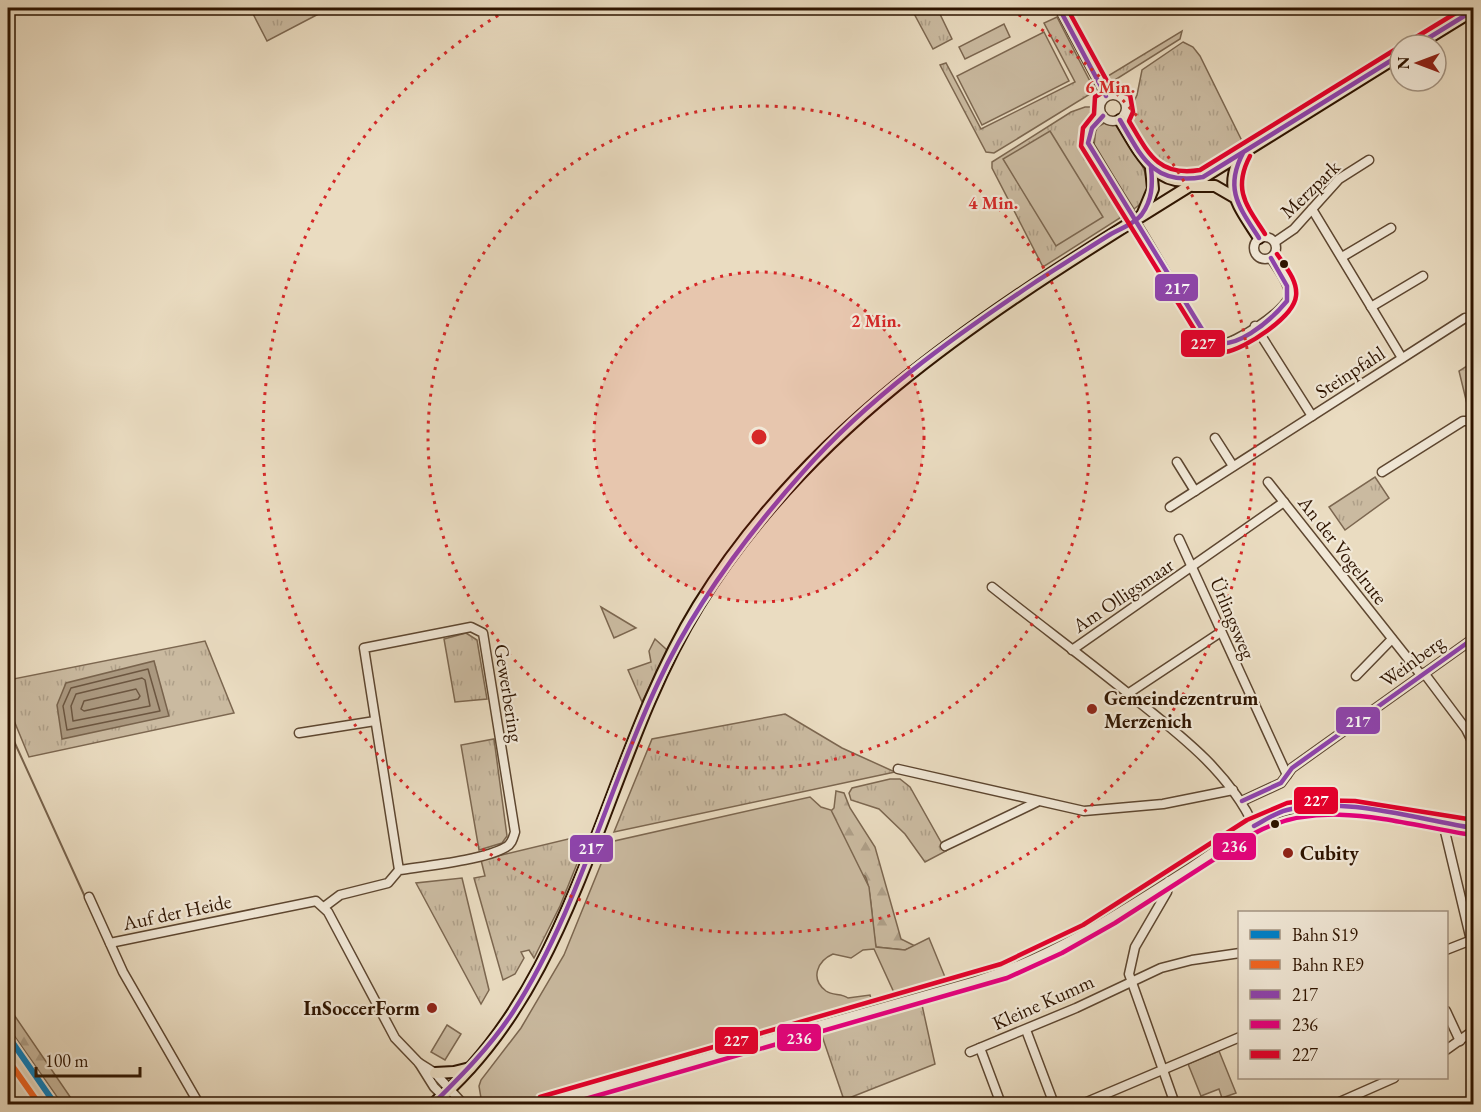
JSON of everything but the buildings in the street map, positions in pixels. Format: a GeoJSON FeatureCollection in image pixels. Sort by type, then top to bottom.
{"type":"FeatureCollection","features":[{"type":"Feature","properties":{"kind":"main road"},"geometry":{"type":"LineString","coordinates":[[1436,33],[1473,10]]}},
{"type":"Feature","properties":{"kind":"main road"},"geometry":{"type":"LineString","coordinates":[[434,1104],[448,1097],[505,1025],[557,933],[660,679],[698,606],[743,543],[826,445],[884,393],[987,315],[1388,62]]}},
{"type":"Feature","properties":{"kind":"main road"},"geometry":{"type":"LineString","coordinates":[[1120,120],[1158,175],[1179,181],[1203,177]]}},
{"type":"Feature","properties":{"kind":"main road"},"geometry":{"type":"LineString","coordinates":[[1234,197],[1233,174],[1243,153]]}},
{"type":"Feature","properties":{"kind":"main road"},"geometry":{"type":"LineString","coordinates":[[1141,216],[1153,189],[1151,168]]}},
{"type":"Feature","properties":{"kind":"main road"},"geometry":{"type":"LineString","coordinates":[[1187,188],[1206,184],[1225,190],[1234,197],[1259,238]]}},
{"type":"Feature","properties":{"kind":"main road"},"geometry":{"type":"LineString","coordinates":[[435,1072],[454,1072],[470,1068]]}},
{"type":"Feature","properties":{"kind":"street"},"geometry":{"type":"LineString","coordinates":[[1059,8],[1106,96]]}},
{"type":"Feature","properties":{"kind":"street"},"geometry":{"type":"LineString","coordinates":[[1116,95],[1125,101],[1126,112],[1120,120],[1110,121],[1103,116],[1100,105],[1106,96],[1116,95]]}},
{"type":"Feature","properties":{"kind":"street"},"geometry":{"type":"LineString","coordinates":[[1103,116],[1093,125],[1088,134],[1088,143],[1204,337],[1213,343],[1226,344],[1279,312],[1288,300],[1288,288],[1271,258]]}},
{"type":"Feature","properties":{"kind":"street","name":"Merzpark"},"geometry":{"type":"LineString","coordinates":[[1275,242],[1294,229],[1339,179],[1369,160]]}},
{"type":"Feature","properties":{"kind":"street"},"geometry":{"type":"LineString","coordinates":[[1312,209],[1402,358]]}},
{"type":"Feature","properties":{"kind":"street"},"geometry":{"type":"LineString","coordinates":[[1342,257],[1391,228]]}},
{"type":"Feature","properties":{"kind":"street"},"geometry":{"type":"LineString","coordinates":[[1270,237],[1275,242],[1276,253],[1271,258],[1264,259],[1256,254],[1255,244],[1259,238],[1270,237]]}},
{"type":"Feature","properties":{"kind":"street"},"geometry":{"type":"LineString","coordinates":[[1371,307],[1423,276]]}},
{"type":"Feature","properties":{"kind":"street","name":"Steinpfahl"},"geometry":{"type":"LineString","coordinates":[[1255,326],[1312,416],[1465,318]]}},
{"type":"Feature","properties":{"kind":"street"},"geometry":{"type":"LineString","coordinates":[[1170,507],[1312,416]]}},
{"type":"Feature","properties":{"kind":"street"},"geometry":{"type":"LineString","coordinates":[[1382,472],[1463,421],[1473,420]]}},
{"type":"Feature","properties":{"kind":"street"},"geometry":{"type":"LineString","coordinates":[[1215,438],[1233,466]]}},
{"type":"Feature","properties":{"kind":"street"},"geometry":{"type":"LineString","coordinates":[[1177,462],[1195,491]]}},
{"type":"Feature","properties":{"kind":"street","name":"An der Vogelrute"},"geometry":{"type":"LineString","coordinates":[[1268,482],[1392,639],[1467,729],[1473,746]]}},
{"type":"Feature","properties":{"kind":"street","name":"Am Olligsmaar"},"geometry":{"type":"LineString","coordinates":[[1072,650],[1284,502]]}},
{"type":"Feature","properties":{"kind":"street","name":"Ürlingsweg"},"geometry":{"type":"LineString","coordinates":[[1179,539],[1287,775]]}},
{"type":"Feature","properties":{"kind":"street"},"geometry":{"type":"LineString","coordinates":[[992,587],[1129,693],[1204,757],[1242,801],[1254,826]]}},
{"type":"Feature","properties":{"kind":"street","name":"Gewerbering"},"geometry":{"type":"LineString","coordinates":[[471,627],[483,633],[515,832],[512,842],[505,848],[460,860],[399,870],[364,648],[471,627]]}},
{"type":"Feature","properties":{"kind":"street"},"geometry":{"type":"LineString","coordinates":[[1129,693],[1221,632]]}},
{"type":"Feature","properties":{"kind":"street"},"geometry":{"type":"LineString","coordinates":[[1356,676],[1392,639]]}},
{"type":"Feature","properties":{"kind":"street","name":"Weinberg"},"geometry":{"type":"LineString","coordinates":[[1242,801],[1281,783],[1287,775],[1422,674],[1472,641]]}},
{"type":"Feature","properties":{"kind":"street"},"geometry":{"type":"LineString","coordinates":[[299,733],[375,721]]}},
{"type":"Feature","properties":{"kind":"street"},"geometry":{"type":"LineString","coordinates":[[898,769],[1038,802],[1093,811],[1188,800],[1233,789]]}},
{"type":"Feature","properties":{"kind":"street"},"geometry":{"type":"LineString","coordinates":[[945,846],[1038,802]]}},
{"type":"Feature","properties":{"kind":"street"},"geometry":{"type":"LineString","coordinates":[[542,1104],[1000,974],[1076,938],[1254,826],[1292,809],[1343,809],[1470,828],[1473,815]]}},
{"type":"Feature","properties":{"kind":"street"},"geometry":{"type":"LineString","coordinates":[[1443,824],[1464,905],[1473,953]]}},
{"type":"Feature","properties":{"kind":"street"},"geometry":{"type":"LineString","coordinates":[[399,870],[393,880],[382,885],[340,895],[324,906],[395,1038],[448,1097],[463,1104]]}},
{"type":"Feature","properties":{"kind":"street"},"geometry":{"type":"LineString","coordinates":[[1169,881],[1167,892],[1135,947],[1129,967],[1129,981],[1175,1104]]}},
{"type":"Feature","properties":{"kind":"street"},"geometry":{"type":"LineString","coordinates":[[89,897],[110,943]]}},
{"type":"Feature","properties":{"kind":"street","name":"Auf der Heide"},"geometry":{"type":"LineString","coordinates":[[200,1104],[163,1043],[110,943],[309,900],[324,906]]}},
{"type":"Feature","properties":{"kind":"street"},"geometry":{"type":"LineString","coordinates":[[1448,949],[1469,941]]}},
{"type":"Feature","properties":{"kind":"street","name":"Kleine Kumm"},"geometry":{"type":"LineString","coordinates":[[970,1052],[1026,1030],[1129,981],[1174,964],[1238,953]]}},
{"type":"Feature","properties":{"kind":"street"},"geometry":{"type":"LineString","coordinates":[[1448,1015],[1460,1041]]}},
{"type":"Feature","properties":{"kind":"street"},"geometry":{"type":"LineString","coordinates":[[1026,1030],[1054,1104]]}},
{"type":"Feature","properties":{"kind":"street"},"geometry":{"type":"LineString","coordinates":[[1448,1049],[1473,1030]]}},
{"type":"Feature","properties":{"kind":"street"},"geometry":{"type":"LineString","coordinates":[[1082,1104],[1238,1037]]}},
{"type":"Feature","properties":{"kind":"street"},"geometry":{"type":"LineString","coordinates":[[980,1048],[1001,1104]]}},
{"type":"Feature","properties":{"kind":"street"},"geometry":{"type":"LineString","coordinates":[[419,1063],[435,1072],[448,1097]]}},
{"type":"Feature","properties":{"kind":"street"},"geometry":{"type":"LineString","coordinates":[[1335,1104],[1390,1079]]}},
{"type":"Feature","properties":{"kind":"green space"},"geometry":{"type":"Polygon","coordinates":[[[250,8],[330,8],[267,41],[250,8]]]}},
{"type":"Feature","properties":{"kind":"green space"},"geometry":{"type":"Polygon","coordinates":[[[911,8],[937,8],[952,39],[933,49],[911,8]]]}},
{"type":"Feature","properties":{"kind":"green space"},"geometry":{"type":"Polygon","coordinates":[[[1057,17],[1095,91],[994,153],[986,152],[940,65],[946,63],[981,129],[1075,82],[1044,23],[1057,17]]]}},
{"type":"Feature","properties":{"kind":"green space"},"geometry":{"type":"Polygon","coordinates":[[[1004,24],[1010,37],[965,59],[959,47],[1004,24]]]}},
{"type":"Feature","properties":{"kind":"green space"},"geometry":{"type":"Polygon","coordinates":[[[1182,31],[1180,39],[1107,85],[1103,79],[1182,31]]]}},
{"type":"Feature","properties":{"kind":"green space"},"geometry":{"type":"Polygon","coordinates":[[[1044,32],[1069,81],[982,125],[957,76],[1044,32]]]}},
{"type":"Feature","properties":{"kind":"green space"},"geometry":{"type":"Polygon","coordinates":[[[1183,42],[1193,47],[1200,56],[1243,143],[1186,177],[1164,172],[1150,159],[1127,117],[1137,95],[1142,70],[1183,42]]]}},
{"type":"Feature","properties":{"kind":"green space"},"geometry":{"type":"Polygon","coordinates":[[[1085,107],[1094,107],[1082,127],[1081,143],[1123,216],[1043,267],[992,168],[992,162],[1071,112],[1085,107]]]}},
{"type":"Feature","properties":{"kind":"green space"},"geometry":{"type":"Polygon","coordinates":[[[1106,122],[1116,125],[1121,131],[1144,171],[1147,191],[1143,201],[1134,209],[1094,146],[1096,128],[1106,122]]]}},
{"type":"Feature","properties":{"kind":"green space"},"geometry":{"type":"Polygon","coordinates":[[[1050,131],[1103,217],[1056,246],[1003,159],[1050,131]]]}},
{"type":"Feature","properties":{"kind":"green space"},"geometry":{"type":"Polygon","coordinates":[[[1473,362],[1474,411],[1467,404],[1459,371],[1473,362]]]}},
{"type":"Feature","properties":{"kind":"green space"},"geometry":{"type":"Polygon","coordinates":[[[1375,477],[1389,498],[1345,530],[1329,507],[1375,477]]]}},
{"type":"Feature","properties":{"kind":"green space"},"geometry":{"type":"Polygon","coordinates":[[[601,607],[636,628],[614,638],[601,607]]]}},
{"type":"Feature","properties":{"kind":"green space"},"geometry":{"type":"Polygon","coordinates":[[[466,633],[477,640],[487,699],[455,702],[444,639],[466,633]]]}},
{"type":"Feature","properties":{"kind":"green space"},"geometry":{"type":"Polygon","coordinates":[[[655,639],[667,650],[642,702],[628,670],[651,662],[649,651],[655,639]]]}},
{"type":"Feature","properties":{"kind":"green space"},"geometry":{"type":"Polygon","coordinates":[[[205,641],[234,713],[29,757],[8,706],[8,680],[205,641]]]}},
{"type":"Feature","properties":{"kind":"green space"},"geometry":{"type":"Polygon","coordinates":[[[785,714],[842,748],[895,772],[614,832],[652,739],[785,714]]]}},
{"type":"Feature","properties":{"kind":"green space"},"geometry":{"type":"Polygon","coordinates":[[[494,739],[507,836],[502,843],[479,850],[461,745],[494,739]]]}},
{"type":"Feature","properties":{"kind":"green space"},"geometry":{"type":"Polygon","coordinates":[[[890,779],[900,779],[910,787],[946,851],[925,862],[905,834],[879,809],[851,800],[849,793],[852,788],[890,779]]]}},
{"type":"Feature","properties":{"kind":"green space"},"geometry":{"type":"Polygon","coordinates":[[[836,791],[844,793],[850,808],[875,847],[901,939],[915,946],[905,950],[876,947],[867,882],[865,876],[847,869],[831,811],[834,808],[836,791]]]}},
{"type":"Feature","properties":{"kind":"green space"},"geometry":{"type":"Polygon","coordinates":[[[810,797],[821,807],[831,810],[869,887],[876,947],[905,950],[929,938],[945,977],[936,981],[937,988],[897,999],[874,949],[863,950],[851,958],[833,954],[823,961],[818,971],[818,981],[821,986],[829,993],[848,998],[870,995],[873,1006],[827,1016],[523,1104],[482,1104],[479,1086],[481,1080],[521,1028],[564,955],[610,842],[810,797]]]}},
{"type":"Feature","properties":{"kind":"green space"},"geometry":{"type":"Polygon","coordinates":[[[589,834],[560,906],[534,958],[529,950],[521,952],[524,958],[515,974],[503,980],[474,878],[485,876],[481,860],[589,834]]]}},
{"type":"Feature","properties":{"kind":"green space"},"geometry":{"type":"Polygon","coordinates":[[[462,878],[489,990],[481,1004],[416,883],[462,878]]]}},
{"type":"Feature","properties":{"kind":"green space"},"geometry":{"type":"Polygon","coordinates":[[[922,1005],[935,1064],[844,1100],[821,1033],[922,1005]]]}},
{"type":"Feature","properties":{"kind":"green space"},"geometry":{"type":"Polygon","coordinates":[[[8,1006],[75,1104],[62,1104],[8,1027],[8,1006]]]}},
{"type":"Feature","properties":{"kind":"green space"},"geometry":{"type":"Polygon","coordinates":[[[447,1025],[461,1034],[445,1060],[431,1052],[447,1025]]]}},
{"type":"Feature","properties":{"kind":"green space"},"geometry":{"type":"Polygon","coordinates":[[[1219,1051],[1236,1093],[1222,1098],[1219,1089],[1201,1096],[1188,1064],[1219,1051]]]}},
{"type":"Feature","properties":{"kind":"water"},"geometry":{"type":"Polygon","coordinates":[[[154,661],[169,716],[62,739],[57,705],[66,683],[154,661]]]}},
{"type":"Feature","properties":{"kind":"waterway"},"geometry":{"type":"LineString","coordinates":[[8,728],[85,897]]}},
{"type":"Feature","properties":{"kind":"rail line","name":"S19"},"geometry":{"type":"LineString","coordinates":[[8,1036],[55,1104]]}},
{"type":"Feature","properties":{"kind":"rail line","name":"RE9"},"geometry":{"type":"LineString","coordinates":[[8,1060],[39,1104]]}},
{"type":"Feature","properties":{"kind":"transit line","name":"217"},"geometry":{"type":"LineString","coordinates":[[1059,8],[1106,96]]}},
{"type":"Feature","properties":{"kind":"transit line","name":"227"},"geometry":{"type":"LineString","coordinates":[[1067,8],[1113,92]]}},
{"type":"Feature","properties":{"kind":"transit line","name":"227"},"geometry":{"type":"LineString","coordinates":[[1423,33],[1464,8]]}},
{"type":"Feature","properties":{"kind":"transit line","name":"217"},"geometry":{"type":"LineString","coordinates":[[1437,33],[1474,10]]}},
{"type":"Feature","properties":{"kind":"transit line","name":"227"},"geometry":{"type":"LineString","coordinates":[[1277,254],[1290,274],[1296,290],[1293,304],[1287,313],[1267,331],[1234,350],[1219,352],[1204,345],[1081,146],[1083,128],[1094,114],[1095,97],[1110,88],[1130,95],[1133,112],[1129,121],[1142,143],[1156,160],[1174,170],[1200,170],[1388,54]]}},
{"type":"Feature","properties":{"kind":"transit line","name":"217"},"geometry":{"type":"LineString","coordinates":[[1120,120],[1143,157],[1161,173],[1186,179],[1203,177],[1388,62]]}},
{"type":"Feature","properties":{"kind":"transit line","name":"217"},"geometry":{"type":"LineString","coordinates":[[1103,116],[1092,128],[1088,143],[1208,339],[1218,343],[1240,339],[1272,317],[1287,301],[1287,286],[1271,258]]}},
{"type":"Feature","properties":{"kind":"transit line","name":"217"},"geometry":{"type":"LineString","coordinates":[[1243,153],[1237,166],[1234,188],[1240,207],[1259,238]]}},
{"type":"Feature","properties":{"kind":"transit line","name":"227"},"geometry":{"type":"LineString","coordinates":[[1250,156],[1242,179],[1242,188],[1248,206],[1265,234]]}},
{"type":"Feature","properties":{"kind":"transit line","name":"217"},"geometry":{"type":"LineString","coordinates":[[433,1104],[495,1037],[536,973],[574,892],[640,724],[672,654],[723,572],[761,521],[828,445],[912,370],[1034,283],[1139,217],[1150,198],[1151,168]]}},
{"type":"Feature","properties":{"kind":"transit line","name":"217"},"geometry":{"type":"LineString","coordinates":[[1242,801],[1281,783],[1292,768],[1474,638]]}},
{"type":"Feature","properties":{"kind":"transit line","name":"227"},"geometry":{"type":"LineString","coordinates":[[540,1097],[1001,964],[1083,925],[1247,820],[1287,803],[1307,800],[1355,801],[1474,820]]}},
{"type":"Feature","properties":{"kind":"transit line","name":"217"},"geometry":{"type":"LineString","coordinates":[[1254,826],[1287,810],[1330,805],[1377,810],[1467,827]]}},
{"type":"Feature","properties":{"kind":"transit line","name":"236"},"geometry":{"type":"LineString","coordinates":[[568,1104],[1007,978],[1062,953],[1115,923],[1255,833],[1280,822],[1306,816],[1359,816],[1466,834]]}},
{"type":"Feature","properties":{"kind":"place","name":"Gemeindezentrum Merzenich"},"geometry":{"type":"Point","coordinates":[1092,709]}},
{"type":"Feature","properties":{"kind":"place","name":"Cubity"},"geometry":{"type":"Point","coordinates":[1288,853]}},
{"type":"Feature","properties":{"kind":"place","name":"InSoccerForm"},"geometry":{"type":"Point","coordinates":[432,1008]}}]}
